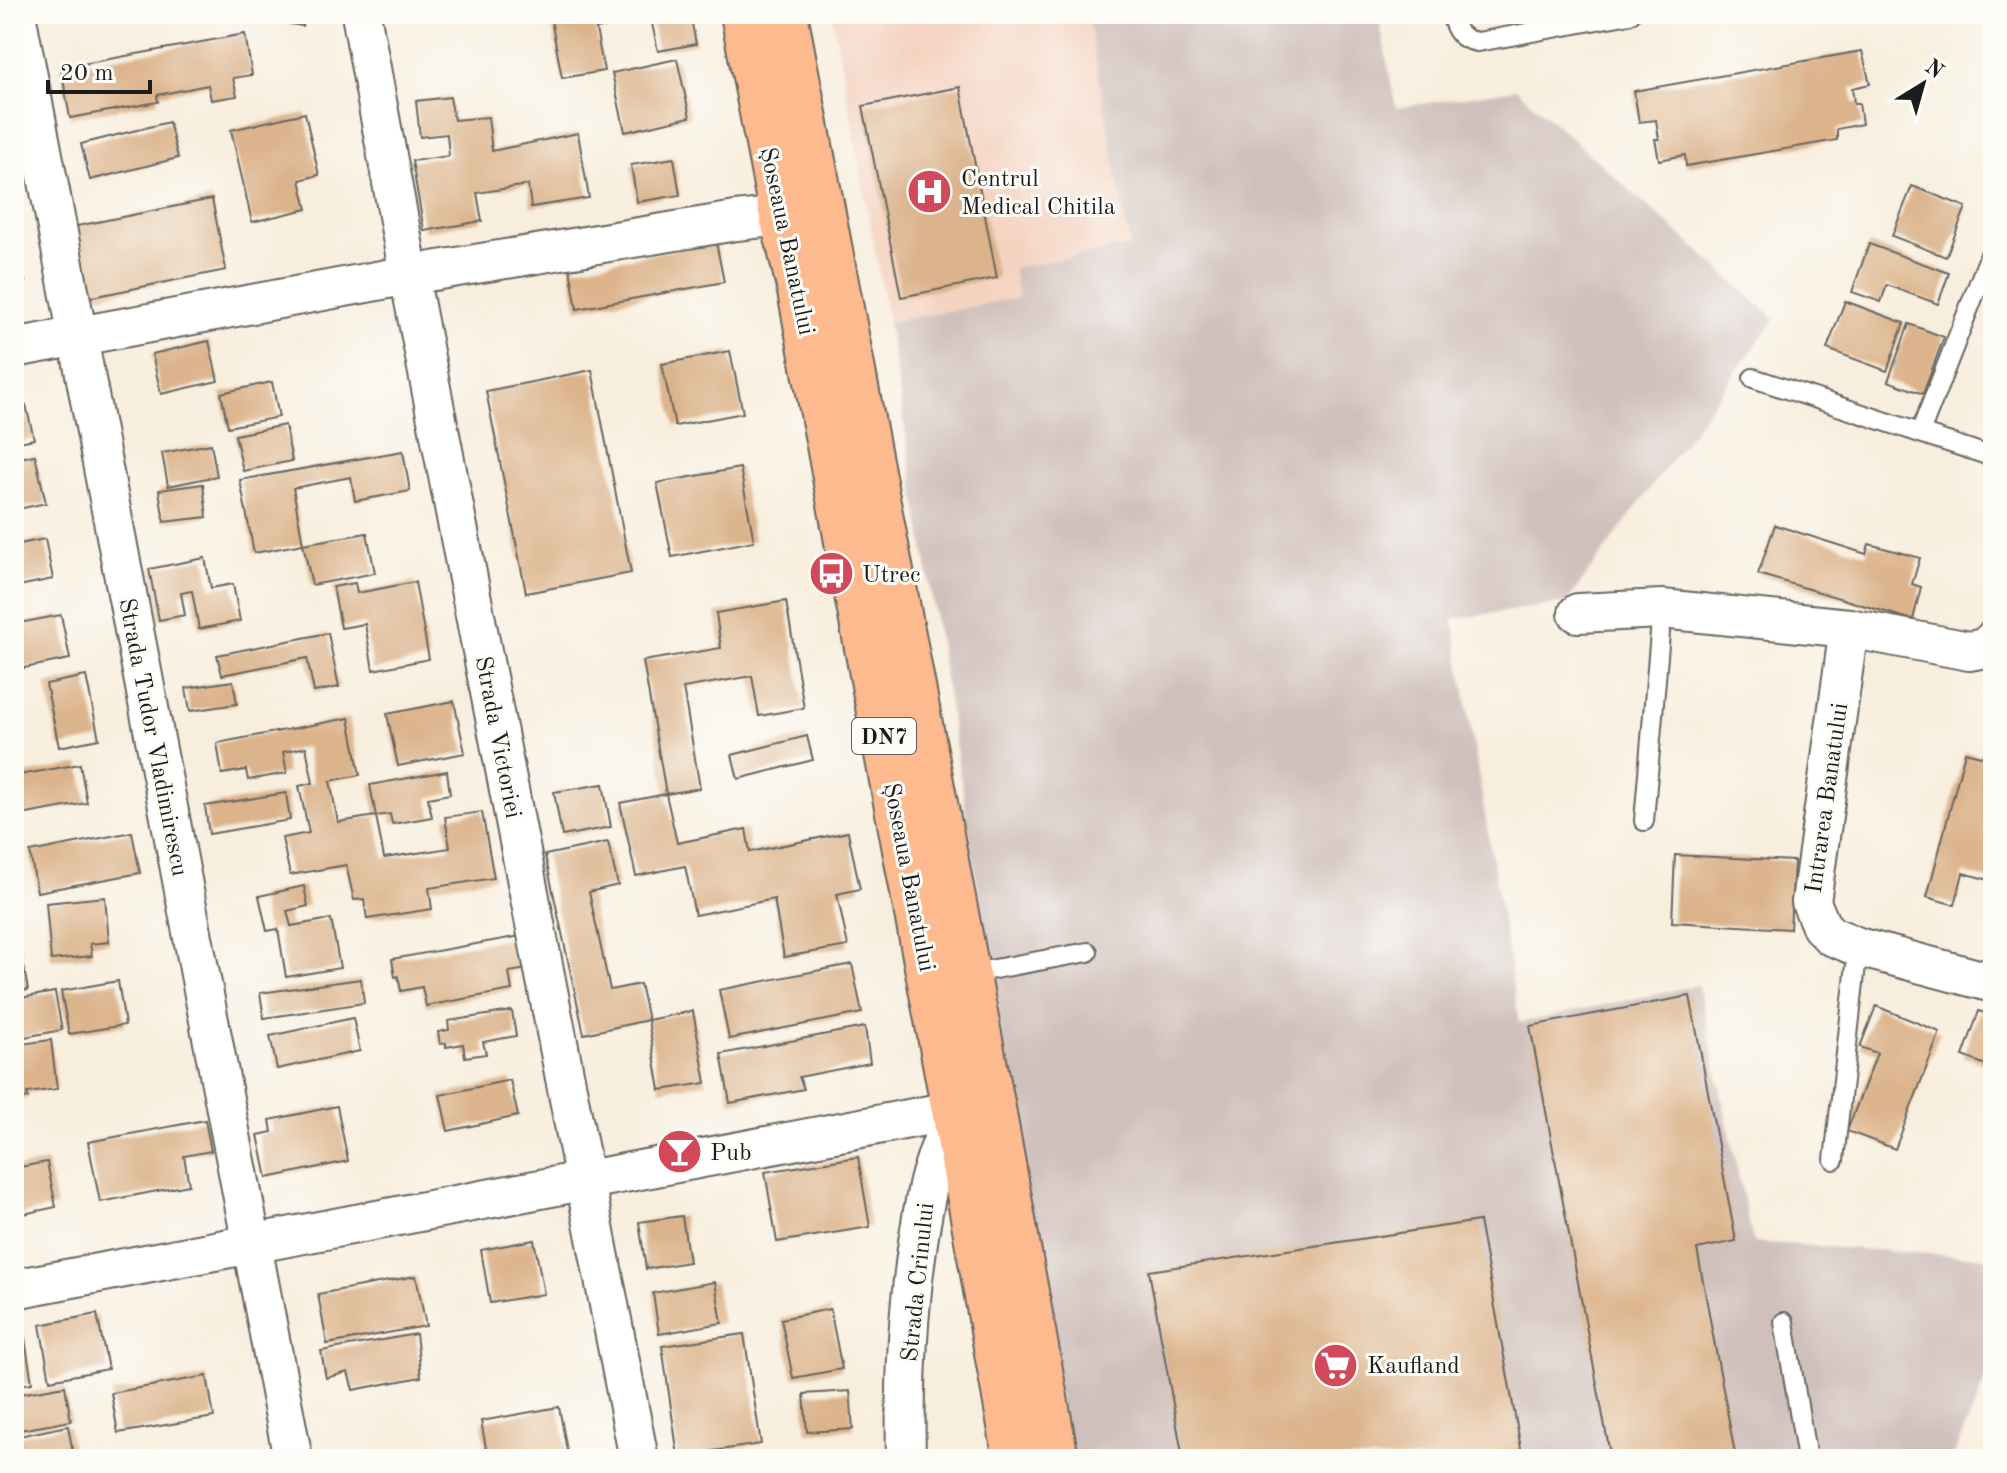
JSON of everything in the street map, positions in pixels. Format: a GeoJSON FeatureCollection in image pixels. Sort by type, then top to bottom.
{"type":"FeatureCollection","features":[{"type":"Feature","properties":{"kind":"main road","name":"Șoseaua Banatului"},"geometry":{"type":"LineString","coordinates":[[743,14],[782,216],[973,1106],[1056,1459]]}},
{"type":"Feature","properties":{"kind":"main road","name":"Șoseaua Banatului"},"geometry":{"type":"LineString","coordinates":[[785,14],[967,974],[973,1106],[1016,1459]]}},
{"type":"Feature","properties":{"kind":"street","name":"Strada Tudor Vladimirescu"},"geometry":{"type":"LineString","coordinates":[[16,14],[293,1459]]}},
{"type":"Feature","properties":{"kind":"street","name":"Strada Victoriei"},"geometry":{"type":"LineString","coordinates":[[361,14],[639,1459]]}},
{"type":"Feature","properties":{"kind":"street"},"geometry":{"type":"LineString","coordinates":[[14,348],[409,275],[782,216]]}},
{"type":"Feature","properties":{"kind":"street"},"geometry":{"type":"LineString","coordinates":[[1578,613],[1662,609],[1849,628],[1969,651],[1985,648],[1993,640]]}},
{"type":"Feature","properties":{"kind":"street","name":"Intrarea Banatului"},"geometry":{"type":"LineString","coordinates":[[1849,628],[1811,902],[1821,926],[1831,936],[1858,947],[1993,983]]}},
{"type":"Feature","properties":{"kind":"street"},"geometry":{"type":"LineString","coordinates":[[14,1289],[973,1106]]}},
{"type":"Feature","properties":{"kind":"street","name":"Strada Crinului"},"geometry":{"type":"LineString","coordinates":[[906,1459],[905,1409],[912,1290],[927,1188],[973,1106]]}},
{"type":"Feature","properties":{"kind":"lane"},"geometry":{"type":"LineString","coordinates":[[1451,14],[1459,34],[1468,41],[1478,42],[1630,14]]}},
{"type":"Feature","properties":{"kind":"lane"},"geometry":{"type":"LineString","coordinates":[[1920,433],[1993,247]]}},
{"type":"Feature","properties":{"kind":"lane"},"geometry":{"type":"LineString","coordinates":[[1753,378],[1993,457]]}},
{"type":"Feature","properties":{"kind":"lane"},"geometry":{"type":"LineString","coordinates":[[1644,821],[1662,609]]}},
{"type":"Feature","properties":{"kind":"lane"},"geometry":{"type":"LineString","coordinates":[[1834,1160],[1858,947]]}},
{"type":"Feature","properties":{"kind":"lane"},"geometry":{"type":"LineString","coordinates":[[967,974],[1088,952]]}},
{"type":"Feature","properties":{"kind":"lane"},"geometry":{"type":"LineString","coordinates":[[1784,1322],[1807,1459]]}},
{"type":"Feature","properties":{"kind":"shaded area"},"geometry":{"type":"Polygon","coordinates":[[[832,14],[1087,14],[1130,246],[1014,268],[1019,298],[888,322],[832,14]]]}},
{"type":"Feature","properties":{"kind":"shaded area"},"geometry":{"type":"Polygon","coordinates":[[[1087,14],[1378,14],[1396,108],[1516,89],[1775,319],[1566,603],[1453,619],[1519,1023],[1698,985],[1753,1242],[1993,1258],[1993,1364],[1952,1459],[1069,1459],[888,322],[1018,298],[1013,268],[1130,246],[1087,14]]]}},
{"type":"Feature","properties":{"kind":"building"},"geometry":{"type":"Polygon","coordinates":[[[263,14],[305,14],[303,26],[263,19],[263,14]]]}},
{"type":"Feature","properties":{"kind":"building"},"geometry":{"type":"Polygon","coordinates":[[[550,14],[690,14],[696,44],[658,51],[651,19],[596,29],[604,71],[562,78],[550,14]]]}},
{"type":"Feature","properties":{"kind":"building"},"geometry":{"type":"Polygon","coordinates":[[[245,34],[252,75],[233,78],[237,96],[211,100],[208,85],[157,95],[158,102],[70,118],[61,68],[245,34]]]}},
{"type":"Feature","properties":{"kind":"building"},"geometry":{"type":"Polygon","coordinates":[[[1862,51],[1870,84],[1852,88],[1854,103],[1859,103],[1862,124],[1837,129],[1837,140],[1686,166],[1685,155],[1659,160],[1655,139],[1659,139],[1656,120],[1639,122],[1634,91],[1862,51]]]}},
{"type":"Feature","properties":{"kind":"building"},"geometry":{"type":"Polygon","coordinates":[[[677,59],[690,117],[625,132],[612,73],[677,59]]]}},
{"type":"Feature","properties":{"kind":"building","name":"Centrul Medical Chitila"},"geometry":{"type":"Polygon","coordinates":[[[960,87],[997,278],[901,297],[863,106],[960,87]]]}},
{"type":"Feature","properties":{"kind":"building"},"geometry":{"type":"Polygon","coordinates":[[[450,97],[454,120],[488,117],[492,151],[578,133],[589,198],[531,207],[528,185],[477,193],[482,221],[424,231],[412,161],[449,156],[447,134],[420,137],[416,101],[450,97]]]}},
{"type":"Feature","properties":{"kind":"building"},"geometry":{"type":"Polygon","coordinates":[[[305,113],[319,175],[300,180],[307,209],[252,222],[231,130],[305,113]]]}},
{"type":"Feature","properties":{"kind":"building"},"geometry":{"type":"Polygon","coordinates":[[[169,122],[178,158],[90,180],[81,144],[169,122]]]}},
{"type":"Feature","properties":{"kind":"building"},"geometry":{"type":"Polygon","coordinates":[[[674,158],[680,195],[637,202],[631,165],[674,158]]]}},
{"type":"Feature","properties":{"kind":"building"},"geometry":{"type":"Polygon","coordinates":[[[1912,186],[1966,207],[1946,257],[1892,236],[1912,186]]]}},
{"type":"Feature","properties":{"kind":"building"},"geometry":{"type":"Polygon","coordinates":[[[212,199],[226,270],[87,298],[72,227],[212,199]]]}},
{"type":"Feature","properties":{"kind":"building"},"geometry":{"type":"Polygon","coordinates":[[[14,240],[25,282],[14,285],[14,240]]]}},
{"type":"Feature","properties":{"kind":"building"},"geometry":{"type":"Polygon","coordinates":[[[716,242],[724,282],[577,309],[570,269],[716,242]]]}},
{"type":"Feature","properties":{"kind":"building"},"geometry":{"type":"Polygon","coordinates":[[[1869,244],[1949,273],[1938,304],[1887,285],[1881,302],[1852,292],[1869,244]]]}},
{"type":"Feature","properties":{"kind":"building"},"geometry":{"type":"Polygon","coordinates":[[[1845,301],[1904,323],[1887,371],[1827,349],[1845,301]]]}},
{"type":"Feature","properties":{"kind":"building"},"geometry":{"type":"Polygon","coordinates":[[[1909,324],[1944,337],[1923,394],[1888,381],[1909,324]]]}},
{"type":"Feature","properties":{"kind":"building"},"geometry":{"type":"Polygon","coordinates":[[[209,341],[218,381],[161,394],[152,354],[209,341]]]}},
{"type":"Feature","properties":{"kind":"building"},"geometry":{"type":"Polygon","coordinates":[[[730,351],[743,413],[675,426],[662,364],[730,351]]]}},
{"type":"Feature","properties":{"kind":"building"},"geometry":{"type":"Polygon","coordinates":[[[592,370],[631,573],[526,593],[486,391],[592,370]]]}},
{"type":"Feature","properties":{"kind":"building"},"geometry":{"type":"Polygon","coordinates":[[[272,382],[279,417],[228,427],[221,393],[272,382]]]}},
{"type":"Feature","properties":{"kind":"building"},"geometry":{"type":"Polygon","coordinates":[[[26,405],[34,439],[14,443],[14,408],[26,405]]]}},
{"type":"Feature","properties":{"kind":"building"},"geometry":{"type":"Polygon","coordinates":[[[285,425],[292,461],[243,471],[235,435],[285,425]]]}},
{"type":"Feature","properties":{"kind":"building"},"geometry":{"type":"Polygon","coordinates":[[[211,444],[217,476],[168,486],[162,453],[211,444]]]}},
{"type":"Feature","properties":{"kind":"building"},"geometry":{"type":"Polygon","coordinates":[[[403,451],[410,491],[355,501],[351,477],[293,488],[303,544],[254,553],[240,480],[403,451]]]}},
{"type":"Feature","properties":{"kind":"building"},"geometry":{"type":"Polygon","coordinates":[[[35,455],[46,503],[14,510],[14,459],[35,455]]]}},
{"type":"Feature","properties":{"kind":"building"},"geometry":{"type":"Polygon","coordinates":[[[740,468],[754,541],[672,557],[657,483],[740,468]]]}},
{"type":"Feature","properties":{"kind":"building"},"geometry":{"type":"Polygon","coordinates":[[[203,484],[207,517],[164,522],[159,490],[203,484]]]}},
{"type":"Feature","properties":{"kind":"building"},"geometry":{"type":"Polygon","coordinates":[[[1775,525],[1866,554],[1869,544],[1920,558],[1912,584],[1921,587],[1913,620],[1758,574],[1775,525]]]}},
{"type":"Feature","properties":{"kind":"building"},"geometry":{"type":"Polygon","coordinates":[[[367,533],[375,573],[312,585],[303,544],[367,533]]]}},
{"type":"Feature","properties":{"kind":"building"},"geometry":{"type":"Polygon","coordinates":[[[45,539],[53,579],[14,587],[14,545],[45,539]]]}},
{"type":"Feature","properties":{"kind":"building"},"geometry":{"type":"Polygon","coordinates":[[[205,558],[211,588],[233,584],[240,621],[199,629],[192,591],[181,593],[185,615],[159,620],[149,569],[205,558]]]}},
{"type":"Feature","properties":{"kind":"building"},"geometry":{"type":"Polygon","coordinates":[[[415,582],[429,659],[373,670],[365,624],[341,628],[333,587],[355,583],[357,593],[415,582]]]}},
{"type":"Feature","properties":{"kind":"building"},"geometry":{"type":"Polygon","coordinates":[[[786,601],[804,708],[759,716],[752,676],[683,688],[700,788],[666,794],[643,661],[721,648],[716,613],[786,601]]]}},
{"type":"Feature","properties":{"kind":"building"},"geometry":{"type":"Polygon","coordinates":[[[61,615],[70,659],[14,670],[14,624],[61,615]]]}},
{"type":"Feature","properties":{"kind":"building"},"geometry":{"type":"Polygon","coordinates":[[[328,633],[339,687],[314,692],[307,658],[222,675],[217,655],[328,633]]]}},
{"type":"Feature","properties":{"kind":"building"},"geometry":{"type":"Polygon","coordinates":[[[86,676],[99,739],[59,747],[46,684],[86,676]]]}},
{"type":"Feature","properties":{"kind":"building"},"geometry":{"type":"Polygon","coordinates":[[[233,681],[237,704],[190,711],[186,688],[233,681]]]}},
{"type":"Feature","properties":{"kind":"building"},"geometry":{"type":"Polygon","coordinates":[[[454,701],[465,753],[398,766],[387,714],[454,701]]]}},
{"type":"Feature","properties":{"kind":"building"},"geometry":{"type":"Polygon","coordinates":[[[349,718],[360,775],[330,781],[338,822],[376,816],[384,858],[450,848],[445,817],[482,812],[494,878],[429,888],[432,909],[367,919],[364,899],[354,900],[346,865],[290,875],[282,838],[309,833],[299,786],[313,783],[306,747],[283,752],[287,773],[248,780],[246,770],[222,774],[217,743],[349,718]]]}},
{"type":"Feature","properties":{"kind":"building"},"geometry":{"type":"Polygon","coordinates":[[[807,736],[813,760],[738,779],[732,755],[807,736]]]}},
{"type":"Feature","properties":{"kind":"building"},"geometry":{"type":"Polygon","coordinates":[[[1965,752],[1993,759],[1993,881],[1963,873],[1955,905],[1927,897],[1965,752]]]}},
{"type":"Feature","properties":{"kind":"building"},"geometry":{"type":"Polygon","coordinates":[[[80,764],[87,803],[21,815],[14,776],[80,764]]]}},
{"type":"Feature","properties":{"kind":"building"},"geometry":{"type":"Polygon","coordinates":[[[447,771],[450,794],[428,798],[432,817],[392,824],[390,814],[376,816],[370,785],[447,771]]]}},
{"type":"Feature","properties":{"kind":"building"},"geometry":{"type":"Polygon","coordinates":[[[603,784],[611,827],[562,836],[554,792],[603,784]]]}},
{"type":"Feature","properties":{"kind":"building"},"geometry":{"type":"Polygon","coordinates":[[[286,793],[290,820],[209,834],[205,806],[286,793]]]}},
{"type":"Feature","properties":{"kind":"building"},"geometry":{"type":"Polygon","coordinates":[[[666,794],[677,843],[746,829],[750,852],[848,832],[860,889],[837,894],[848,946],[784,957],[774,899],[695,915],[685,866],[636,876],[620,803],[666,794]]]}},
{"type":"Feature","properties":{"kind":"building"},"geometry":{"type":"Polygon","coordinates":[[[132,832],[140,873],[37,892],[30,852],[132,832]]]}},
{"type":"Feature","properties":{"kind":"building"},"geometry":{"type":"Polygon","coordinates":[[[608,842],[618,885],[589,892],[610,990],[640,984],[648,1020],[584,1034],[545,855],[608,842]]]}},
{"type":"Feature","properties":{"kind":"building"},"geometry":{"type":"Polygon","coordinates":[[[1675,855],[1794,861],[1790,929],[1672,922],[1675,855]]]}},
{"type":"Feature","properties":{"kind":"building"},"geometry":{"type":"Polygon","coordinates":[[[304,886],[308,906],[287,911],[291,926],[331,919],[340,968],[286,977],[278,929],[267,931],[259,896],[304,886]]]}},
{"type":"Feature","properties":{"kind":"building"},"geometry":{"type":"Polygon","coordinates":[[[105,897],[109,942],[90,944],[92,956],[51,960],[46,903],[105,897]]]}},
{"type":"Feature","properties":{"kind":"building"},"geometry":{"type":"Polygon","coordinates":[[[521,936],[527,969],[509,972],[512,990],[426,1006],[422,987],[401,991],[398,976],[395,977],[392,959],[521,936]]]}},
{"type":"Feature","properties":{"kind":"building"},"geometry":{"type":"Polygon","coordinates":[[[18,937],[28,990],[14,992],[14,938],[18,937]]]}},
{"type":"Feature","properties":{"kind":"building"},"geometry":{"type":"Polygon","coordinates":[[[852,964],[862,1013],[729,1039],[719,990],[852,964]]]}},
{"type":"Feature","properties":{"kind":"building"},"geometry":{"type":"Polygon","coordinates":[[[361,979],[364,1003],[264,1018],[260,993],[361,979]]]}},
{"type":"Feature","properties":{"kind":"building"},"geometry":{"type":"Polygon","coordinates":[[[118,981],[125,1025],[69,1034],[61,991],[118,981]]]}},
{"type":"Feature","properties":{"kind":"building"},"geometry":{"type":"Polygon","coordinates":[[[55,992],[62,1030],[14,1039],[14,999],[55,992]]]}},
{"type":"Feature","properties":{"kind":"building"},"geometry":{"type":"Polygon","coordinates":[[[1690,996],[1736,1241],[1697,1249],[1736,1459],[1611,1459],[1530,1026],[1690,996]]]}},
{"type":"Feature","properties":{"kind":"building"},"geometry":{"type":"Polygon","coordinates":[[[1876,1006],[1940,1032],[1895,1149],[1847,1131],[1877,1053],[1860,1047],[1876,1006]]]}},
{"type":"Feature","properties":{"kind":"building"},"geometry":{"type":"Polygon","coordinates":[[[512,1011],[516,1036],[483,1042],[486,1054],[465,1057],[463,1044],[446,1047],[446,1043],[440,1044],[438,1032],[449,1030],[448,1021],[512,1011]]]}},
{"type":"Feature","properties":{"kind":"building"},"geometry":{"type":"Polygon","coordinates":[[[693,1011],[706,1083],[660,1090],[648,1020],[693,1011]]]}},
{"type":"Feature","properties":{"kind":"building"},"geometry":{"type":"Polygon","coordinates":[[[1979,1011],[1993,1016],[1993,1068],[1963,1056],[1979,1011]]]}},
{"type":"Feature","properties":{"kind":"building"},"geometry":{"type":"Polygon","coordinates":[[[353,1018],[360,1051],[277,1069],[270,1036],[353,1018]]]}},
{"type":"Feature","properties":{"kind":"building"},"geometry":{"type":"Polygon","coordinates":[[[865,1027],[870,1063],[799,1077],[804,1089],[730,1103],[721,1054],[865,1027]]]}},
{"type":"Feature","properties":{"kind":"building"},"geometry":{"type":"Polygon","coordinates":[[[51,1040],[57,1089],[27,1093],[28,1098],[14,1101],[14,1045],[51,1040]]]}},
{"type":"Feature","properties":{"kind":"building"},"geometry":{"type":"Polygon","coordinates":[[[510,1080],[518,1116],[448,1131],[440,1095],[510,1080]]]}},
{"type":"Feature","properties":{"kind":"building"},"geometry":{"type":"Polygon","coordinates":[[[337,1106],[348,1161],[267,1178],[258,1135],[272,1132],[270,1120],[337,1106]]]}},
{"type":"Feature","properties":{"kind":"building"},"geometry":{"type":"Polygon","coordinates":[[[205,1120],[211,1151],[184,1156],[189,1185],[100,1202],[88,1142],[205,1120]]]}},
{"type":"Feature","properties":{"kind":"building"},"geometry":{"type":"Polygon","coordinates":[[[858,1157],[870,1227],[777,1242],[765,1172],[858,1157]]]}},
{"type":"Feature","properties":{"kind":"building"},"geometry":{"type":"Polygon","coordinates":[[[47,1162],[56,1207],[14,1216],[14,1168],[47,1162]]]}},
{"type":"Feature","properties":{"kind":"building"},"geometry":{"type":"Polygon","coordinates":[[[682,1216],[689,1262],[646,1269],[639,1222],[682,1216]]]}},
{"type":"Feature","properties":{"kind":"building","name":"Kaufland"},"geometry":{"type":"Polygon","coordinates":[[[1479,1221],[1523,1459],[1183,1459],[1149,1271],[1479,1221]]]}},
{"type":"Feature","properties":{"kind":"building"},"geometry":{"type":"Polygon","coordinates":[[[534,1240],[544,1294],[490,1303],[481,1250],[534,1240]]]}},
{"type":"Feature","properties":{"kind":"building"},"geometry":{"type":"Polygon","coordinates":[[[416,1276],[426,1326],[327,1344],[318,1294],[416,1276]]]}},
{"type":"Feature","properties":{"kind":"building"},"geometry":{"type":"Polygon","coordinates":[[[715,1282],[722,1323],[659,1334],[653,1293],[715,1282]]]}},
{"type":"Feature","properties":{"kind":"building"},"geometry":{"type":"Polygon","coordinates":[[[830,1309],[842,1369],[793,1378],[781,1319],[830,1309]]]}},
{"type":"Feature","properties":{"kind":"building"},"geometry":{"type":"Polygon","coordinates":[[[97,1314],[108,1369],[50,1380],[40,1325],[97,1314]]]}},
{"type":"Feature","properties":{"kind":"building"},"geometry":{"type":"Polygon","coordinates":[[[24,1333],[32,1383],[14,1386],[14,1334],[24,1333]]]}},
{"type":"Feature","properties":{"kind":"building"},"geometry":{"type":"Polygon","coordinates":[[[416,1334],[421,1377],[353,1390],[348,1372],[326,1378],[321,1351],[416,1334]]]}},
{"type":"Feature","properties":{"kind":"building"},"geometry":{"type":"Polygon","coordinates":[[[744,1334],[761,1444],[678,1456],[662,1346],[744,1334]]]}},
{"type":"Feature","properties":{"kind":"building"},"geometry":{"type":"Polygon","coordinates":[[[207,1376],[214,1417],[118,1433],[111,1393],[207,1376]]]}},
{"type":"Feature","properties":{"kind":"building"},"geometry":{"type":"Polygon","coordinates":[[[65,1386],[71,1421],[14,1431],[14,1395],[65,1386]]]}},
{"type":"Feature","properties":{"kind":"building"},"geometry":{"type":"Polygon","coordinates":[[[850,1391],[853,1429],[807,1432],[804,1394],[850,1391]]]}},
{"type":"Feature","properties":{"kind":"building"},"geometry":{"type":"Polygon","coordinates":[[[559,1407],[568,1456],[488,1459],[481,1421],[559,1407]]]}},
{"type":"Feature","properties":{"kind":"building"},"geometry":{"type":"Polygon","coordinates":[[[68,1426],[74,1459],[14,1459],[14,1437],[68,1426]]]}},
{"type":"Feature","properties":{"kind":"place","name":"Centrul Medical Chitila"},"geometry":{"type":"Point","coordinates":[930,192]}},
{"type":"Feature","properties":{"kind":"place","name":"Utrec"},"geometry":{"type":"Point","coordinates":[831,574]}},
{"type":"Feature","properties":{"kind":"place","name":"Pub"},"geometry":{"type":"Point","coordinates":[679,1152]}},
{"type":"Feature","properties":{"kind":"place","name":"Kaufland"},"geometry":{"type":"Point","coordinates":[1336,1365]}}]}
